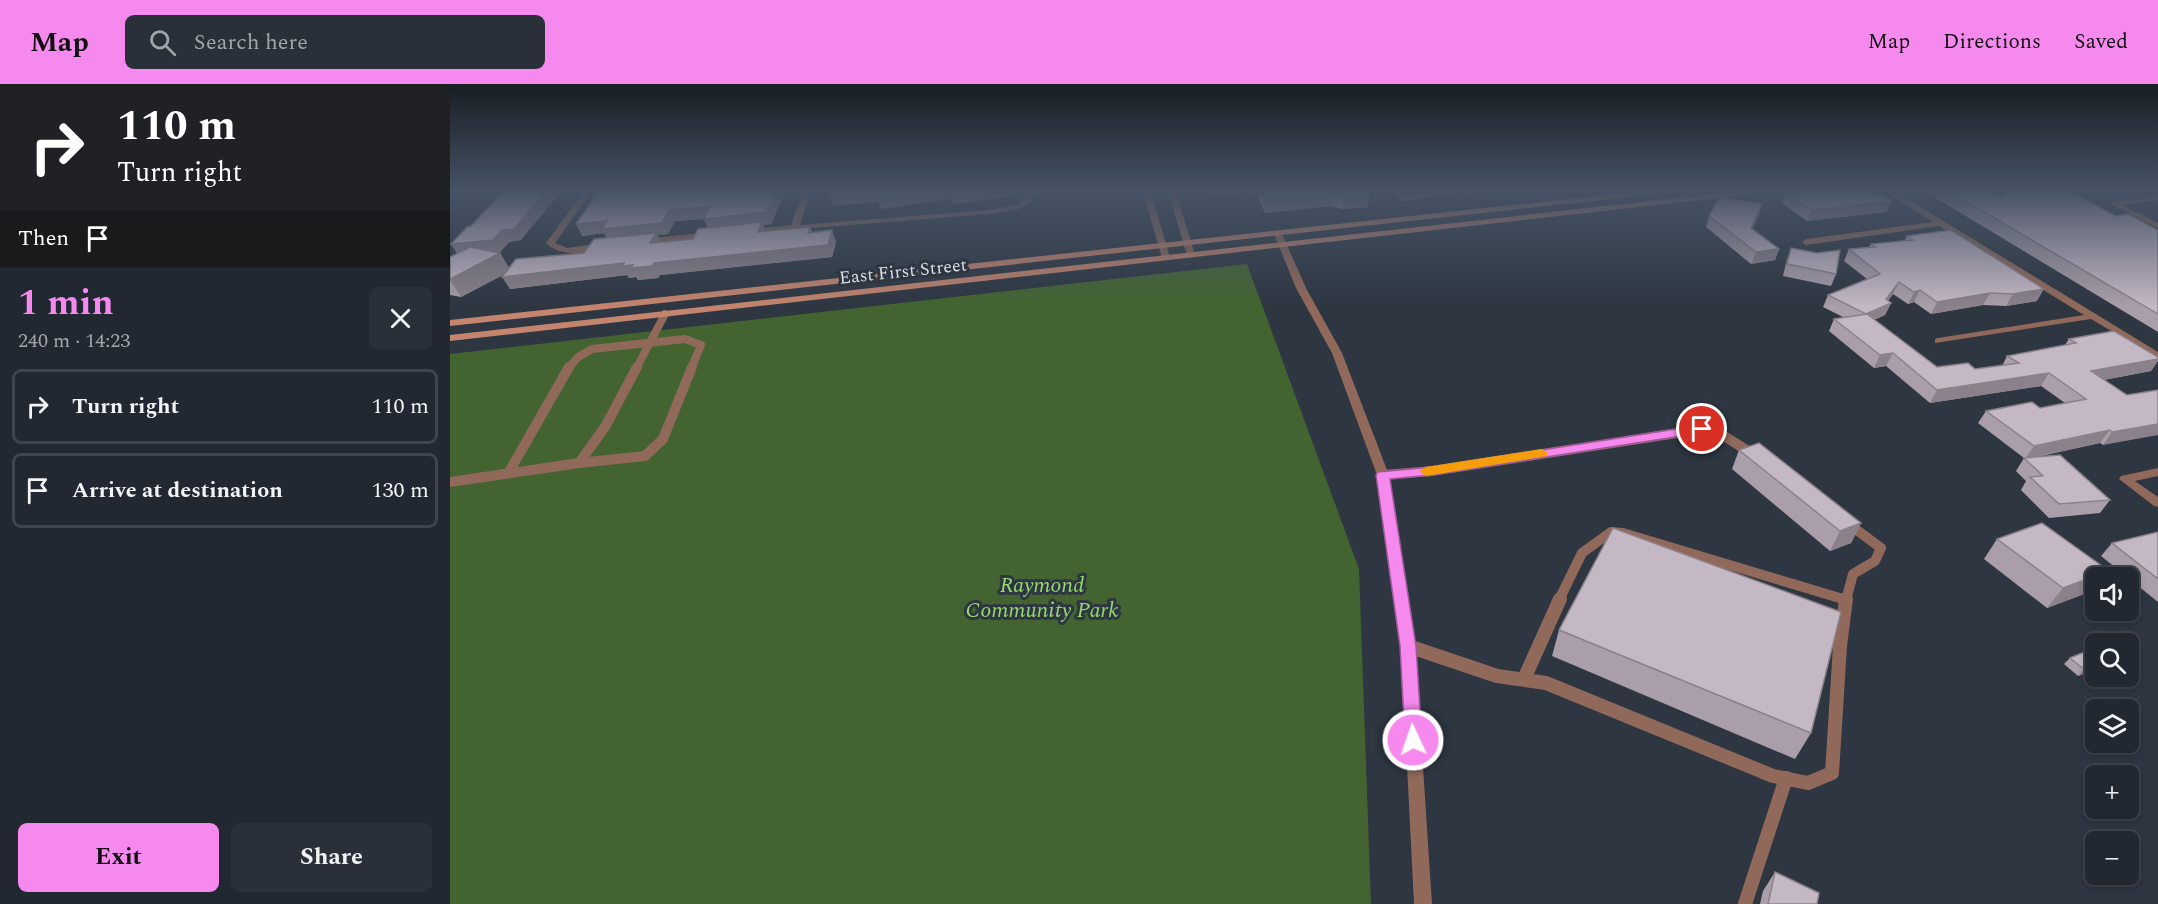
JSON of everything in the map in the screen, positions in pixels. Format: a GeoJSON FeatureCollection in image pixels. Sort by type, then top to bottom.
{"type":"FeatureCollection","features":[{"type":"Feature","properties":{"kind":"main road","name":"East First Street"},"geometry":{"type":"LineString","coordinates":[[450,338],[1166,258],[1356,230]]}},
{"type":"Feature","properties":{"kind":"main road","name":"East First Street"},"geometry":{"type":"LineString","coordinates":[[450,323],[1188,243],[1280,240],[1376,230]]}},
{"type":"Feature","properties":{"kind":"street"},"geometry":{"type":"LineString","coordinates":[[558,230],[550,245],[556,248],[607,246]]}},
{"type":"Feature","properties":{"kind":"street"},"geometry":{"type":"LineString","coordinates":[[736,233],[763,230]]}},
{"type":"Feature","properties":{"kind":"street"},"geometry":{"type":"LineString","coordinates":[[1158,230],[1166,258]]}},
{"type":"Feature","properties":{"kind":"street"},"geometry":{"type":"LineString","coordinates":[[1184,230],[1191,255]]}},
{"type":"Feature","properties":{"kind":"street"},"geometry":{"type":"LineString","coordinates":[[1806,242],[1889,230]]}},
{"type":"Feature","properties":{"kind":"street"},"geometry":{"type":"LineString","coordinates":[[1952,230],[2158,356]]}},
{"type":"Feature","properties":{"kind":"street"},"geometry":{"type":"LineString","coordinates":[[631,243],[725,234]]}},
{"type":"Feature","properties":{"kind":"street"},"geometry":{"type":"LineString","coordinates":[[1280,240],[1301,288],[1338,353],[1383,475],[1408,646],[1423,904]]}},
{"type":"Feature","properties":{"kind":"street"},"geometry":{"type":"LineString","coordinates":[[1938,341],[2092,316]]}},
{"type":"Feature","properties":{"kind":"street"},"geometry":{"type":"LineString","coordinates":[[2158,472],[2125,478],[2158,503]]}},
{"type":"Feature","properties":{"kind":"lane"},"geometry":{"type":"LineString","coordinates":[[579,463],[605,427],[665,314]]}},
{"type":"Feature","properties":{"kind":"lane"},"geometry":{"type":"LineString","coordinates":[[450,482],[509,472],[645,456],[663,439],[701,345],[685,339],[592,349],[578,357],[567,370],[509,472]]}},
{"type":"Feature","properties":{"kind":"lane"},"geometry":{"type":"LineString","coordinates":[[1383,475],[1432,471],[1702,429],[1721,434],[1762,461]]}},
{"type":"Feature","properties":{"kind":"lane"},"geometry":{"type":"LineString","coordinates":[[1408,646],[1497,676],[1546,683],[1773,776],[1808,783],[1832,772],[1837,744],[1843,599],[1853,573],[1875,561],[1881,548],[1836,514]]}},
{"type":"Feature","properties":{"kind":"lane"},"geometry":{"type":"LineString","coordinates":[[1524,679],[1582,553],[1611,532],[1623,533],[1843,599]]}},
{"type":"Feature","properties":{"kind":"lane"},"geometry":{"type":"LineString","coordinates":[[1745,904],[1786,778]]}},
{"type":"Feature","properties":{"kind":"green space","name":"Raymond Community Park"},"geometry":{"type":"Polygon","coordinates":[[[1247,264],[1359,569],[1371,904],[450,904],[450,354],[1247,264]]]}},
{"type":"Feature","properties":{"kind":"building"},"geometry":{"type":"Polygon","coordinates":[[[464,230],[502,230],[493,240],[451,244],[464,230]]]}},
{"type":"Feature","properties":{"kind":"building"},"geometry":{"type":"Polygon","coordinates":[[[697,230],[809,230],[808,233],[832,230],[828,245],[654,263],[652,266],[631,268],[633,265],[622,266],[624,263],[502,277],[516,259],[584,253],[594,239],[656,233],[650,243],[693,239],[697,230]]]}},
{"type":"Feature","properties":{"kind":"building"},"geometry":{"type":"Polygon","coordinates":[[[1728,230],[1754,230],[1779,249],[1756,252],[1728,230]]]}},
{"type":"Feature","properties":{"kind":"building"},"geometry":{"type":"Polygon","coordinates":[[[1951,230],[2044,289],[2013,294],[1990,293],[1937,302],[1920,290],[1914,292],[1899,282],[1886,299],[1891,303],[1866,314],[1828,295],[1880,274],[1849,249],[1875,247],[1871,244],[1913,240],[1907,236],[1951,230]]]}},
{"type":"Feature","properties":{"kind":"building"},"geometry":{"type":"Polygon","coordinates":[[[2015,230],[2158,230],[2158,314],[2015,230]]]}},
{"type":"Feature","properties":{"kind":"building"},"geometry":{"type":"Polygon","coordinates":[[[470,247],[500,253],[450,279],[450,257],[470,247]]]}},
{"type":"Feature","properties":{"kind":"building"},"geometry":{"type":"Polygon","coordinates":[[[1791,248],[1817,253],[1840,250],[1836,274],[1787,264],[1791,248]]]}},
{"type":"Feature","properties":{"kind":"building"},"geometry":{"type":"Polygon","coordinates":[[[1867,314],[1937,367],[1968,363],[1975,369],[2019,363],[2007,356],[2076,343],[2069,339],[2114,331],[2158,359],[2091,371],[2127,395],[2158,390],[2158,424],[2112,432],[2110,430],[2034,446],[1986,411],[2032,402],[2040,408],[2086,399],[2049,373],[1937,390],[1893,353],[1880,355],[1834,319],[1867,314]]]}},
{"type":"Feature","properties":{"kind":"building"},"geometry":{"type":"Polygon","coordinates":[[[1759,443],[1861,523],[1840,531],[1739,450],[1759,443]]]}},
{"type":"Feature","properties":{"kind":"building"},"geometry":{"type":"Polygon","coordinates":[[[2060,455],[2110,500],[2059,504],[2030,477],[2043,476],[2024,458],[2060,455]]]}},
{"type":"Feature","properties":{"kind":"building"},"geometry":{"type":"Polygon","coordinates":[[[2042,523],[2103,567],[2085,567],[2085,580],[2063,588],[1997,539],[2042,523]]]}},
{"type":"Feature","properties":{"kind":"building"},"geometry":{"type":"Polygon","coordinates":[[[1613,528],[1841,612],[1811,733],[1559,630],[1613,528]]]}},
{"type":"Feature","properties":{"kind":"building"},"geometry":{"type":"Polygon","coordinates":[[[2158,532],[2158,579],[2112,543],[2158,532]]]}},
{"type":"Feature","properties":{"kind":"building"},"geometry":{"type":"Polygon","coordinates":[[[2085,652],[2085,669],[2084,669],[2070,658],[2085,652]]]}},
{"type":"Feature","properties":{"kind":"building"},"geometry":{"type":"Polygon","coordinates":[[[1775,872],[1819,893],[1817,904],[1768,904],[1775,872]]]}},
{"type":"Feature","properties":{"kind":"slow traffic"},"geometry":{"type":"LineString","coordinates":[[1426,471],[1542,453]]}},
{"type":"Feature","properties":{"kind":"route"},"geometry":{"type":"LineString","coordinates":[[1413,740],[1408,646],[1383,475],[1432,471],[1702,429]]}}]}
